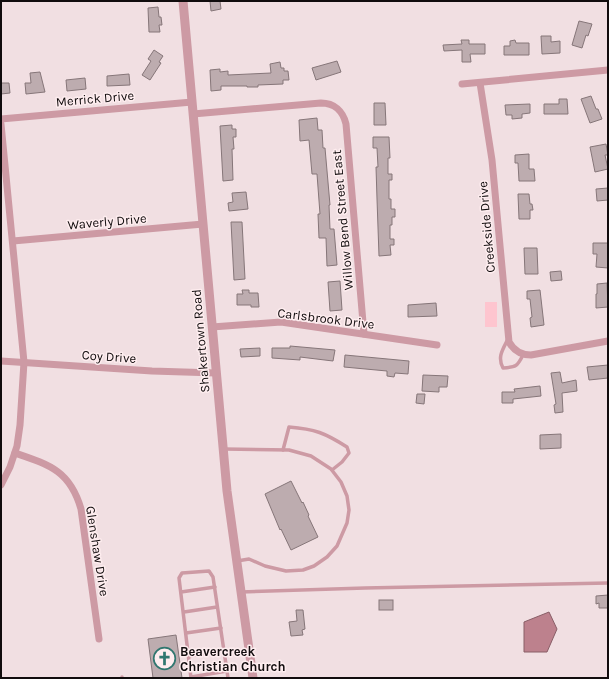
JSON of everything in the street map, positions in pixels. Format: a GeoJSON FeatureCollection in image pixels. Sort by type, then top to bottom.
{"type":"FeatureCollection","features":[{"type":"Feature","properties":{"kind":"street","name":"Shakertown Road"},"geometry":{"type":"LineString","coordinates":[[183,1],[227,491],[253,678]]}},
{"type":"Feature","properties":{"kind":"street"},"geometry":{"type":"LineString","coordinates":[[462,84],[608,70]]}},
{"type":"Feature","properties":{"kind":"street","name":"Creekside Drive"},"geometry":{"type":"LineString","coordinates":[[480,83],[492,160],[508,338]]}},
{"type":"Feature","properties":{"kind":"street","name":"Merrick Drive"},"geometry":{"type":"LineString","coordinates":[[1,119],[192,102]]}},
{"type":"Feature","properties":{"kind":"street","name":"Willow Bend Street East"},"geometry":{"type":"LineString","coordinates":[[193,114],[321,103],[336,107],[342,114],[346,124],[364,334]]}},
{"type":"Feature","properties":{"kind":"street"},"geometry":{"type":"LineString","coordinates":[[1,124],[24,362],[20,425],[15,453],[1,485]]}},
{"type":"Feature","properties":{"kind":"street","name":"Waverly Drive"},"geometry":{"type":"LineString","coordinates":[[13,241],[203,224]]}},
{"type":"Feature","properties":{"kind":"street","name":"Carlsbrook Drive"},"geometry":{"type":"LineString","coordinates":[[212,327],[281,322],[437,345]]}},
{"type":"Feature","properties":{"kind":"street"},"geometry":{"type":"LineString","coordinates":[[508,338],[513,348],[523,355],[531,356],[608,341]]}},
{"type":"Feature","properties":{"kind":"street","name":"Coy Drive"},"geometry":{"type":"LineString","coordinates":[[1,361],[152,371],[216,373]]}},
{"type":"Feature","properties":{"kind":"street","name":"Glenshaw Drive"},"geometry":{"type":"LineString","coordinates":[[15,453],[43,462],[54,468],[70,485],[77,497],[81,509],[99,639]]}},
{"type":"Feature","properties":{"kind":"lane"},"geometry":{"type":"LineString","coordinates":[[508,338],[501,354],[500,362],[503,368],[514,367],[518,364],[523,355]]}},
{"type":"Feature","properties":{"kind":"lane"},"geometry":{"type":"LineString","coordinates":[[283,450],[289,427],[307,428],[329,435],[347,447],[349,453],[342,462],[332,470]]}},
{"type":"Feature","properties":{"kind":"lane"},"geometry":{"type":"LineString","coordinates":[[223,449],[289,450],[311,456],[332,470],[342,482],[347,496],[349,510],[348,523],[337,546],[327,557],[314,566],[303,570],[286,571],[270,568],[250,559],[236,561]]}},
{"type":"Feature","properties":{"kind":"lane"},"geometry":{"type":"LineString","coordinates":[[227,672],[191,677],[182,592],[179,578],[182,573],[209,571],[213,577],[228,678]]}},
{"type":"Feature","properties":{"kind":"lane"},"geometry":{"type":"LineString","coordinates":[[241,592],[608,583]]}},
{"type":"Feature","properties":{"kind":"lane"},"geometry":{"type":"LineString","coordinates":[[182,592],[215,587]]}},
{"type":"Feature","properties":{"kind":"lane"},"geometry":{"type":"LineString","coordinates":[[184,612],[217,607]]}},
{"type":"Feature","properties":{"kind":"lane"},"geometry":{"type":"LineString","coordinates":[[186,632],[220,628]]}},
{"type":"Feature","properties":{"kind":"lane"},"geometry":{"type":"LineString","coordinates":[[189,656],[224,650]]}},
{"type":"Feature","properties":{"kind":"shaded area"},"geometry":{"type":"Polygon","coordinates":[[[485,302],[497,302],[497,327],[485,327],[485,302]]]}},
{"type":"Feature","properties":{"kind":"shaded area"},"geometry":{"type":"Polygon","coordinates":[[[549,612],[557,629],[547,652],[524,652],[524,622],[549,612]]]}},
{"type":"Feature","properties":{"kind":"building"},"geometry":{"type":"Polygon","coordinates":[[[210,1],[220,1],[221,9],[211,11],[210,1]]]}},
{"type":"Feature","properties":{"kind":"building"},"geometry":{"type":"Polygon","coordinates":[[[158,7],[162,25],[159,25],[160,32],[149,32],[148,8],[158,7]]]}},
{"type":"Feature","properties":{"kind":"building"},"geometry":{"type":"Polygon","coordinates":[[[579,21],[592,24],[588,36],[586,35],[582,48],[572,45],[579,21]]]}},
{"type":"Feature","properties":{"kind":"building"},"geometry":{"type":"Polygon","coordinates":[[[541,36],[551,36],[551,42],[560,41],[560,53],[542,54],[541,36]]]}},
{"type":"Feature","properties":{"kind":"building"},"geometry":{"type":"Polygon","coordinates":[[[461,40],[469,40],[469,44],[485,44],[485,54],[470,54],[471,62],[462,62],[462,50],[444,51],[443,45],[462,44],[461,40]]]}},
{"type":"Feature","properties":{"kind":"building"},"geometry":{"type":"Polygon","coordinates":[[[515,40],[516,43],[529,43],[529,55],[504,55],[504,46],[510,46],[510,41],[515,40]]]}},
{"type":"Feature","properties":{"kind":"building"},"geometry":{"type":"Polygon","coordinates":[[[154,50],[163,56],[159,62],[161,63],[150,80],[142,75],[151,61],[148,59],[154,50]]]}},
{"type":"Feature","properties":{"kind":"building"},"geometry":{"type":"Polygon","coordinates":[[[337,61],[341,72],[316,80],[312,68],[337,61]]]}},
{"type":"Feature","properties":{"kind":"building"},"geometry":{"type":"Polygon","coordinates":[[[280,62],[281,68],[284,68],[284,71],[288,71],[289,80],[283,80],[283,84],[258,85],[258,87],[221,86],[221,90],[211,91],[210,70],[220,69],[220,72],[228,71],[228,75],[271,73],[270,64],[280,62]]]}},
{"type":"Feature","properties":{"kind":"building"},"geometry":{"type":"Polygon","coordinates":[[[40,72],[45,92],[26,94],[25,83],[31,83],[30,73],[40,72]]]}},
{"type":"Feature","properties":{"kind":"building"},"geometry":{"type":"Polygon","coordinates":[[[129,74],[130,85],[107,86],[107,76],[129,74]]]}},
{"type":"Feature","properties":{"kind":"building"},"geometry":{"type":"Polygon","coordinates":[[[85,78],[86,89],[67,91],[66,80],[85,78]]]}},
{"type":"Feature","properties":{"kind":"building"},"geometry":{"type":"Polygon","coordinates":[[[1,83],[9,83],[10,93],[1,94],[1,83]]]}},
{"type":"Feature","properties":{"kind":"building"},"geometry":{"type":"Polygon","coordinates":[[[591,96],[602,119],[590,123],[581,99],[591,96]]]}},
{"type":"Feature","properties":{"kind":"building"},"geometry":{"type":"Polygon","coordinates":[[[559,99],[567,99],[568,114],[544,114],[544,104],[559,104],[559,99]]]}},
{"type":"Feature","properties":{"kind":"building"},"geometry":{"type":"Polygon","coordinates":[[[374,103],[385,103],[386,125],[374,125],[374,103]]]}},
{"type":"Feature","properties":{"kind":"building"},"geometry":{"type":"Polygon","coordinates":[[[530,104],[530,113],[522,114],[522,118],[512,119],[512,115],[506,115],[505,105],[530,104]]]}},
{"type":"Feature","properties":{"kind":"building"},"geometry":{"type":"Polygon","coordinates":[[[317,118],[318,130],[322,130],[323,148],[325,148],[330,205],[330,229],[334,229],[337,265],[327,266],[326,238],[319,238],[318,214],[320,214],[317,174],[312,174],[309,140],[300,141],[299,120],[317,118]]]}},
{"type":"Feature","properties":{"kind":"building"},"geometry":{"type":"Polygon","coordinates":[[[232,125],[232,129],[236,129],[236,137],[233,137],[234,149],[232,149],[233,180],[223,181],[220,126],[232,125]]]}},
{"type":"Feature","properties":{"kind":"building"},"geometry":{"type":"Polygon","coordinates":[[[373,137],[389,137],[390,158],[388,158],[388,174],[392,174],[392,180],[389,180],[389,199],[391,199],[391,209],[395,209],[395,217],[392,217],[392,225],[390,225],[390,239],[394,239],[394,245],[390,245],[391,255],[379,256],[376,167],[378,167],[377,148],[373,148],[373,137]]]}},
{"type":"Feature","properties":{"kind":"building"},"geometry":{"type":"Polygon","coordinates":[[[606,144],[608,155],[605,155],[608,169],[595,172],[590,147],[606,144]]]}},
{"type":"Feature","properties":{"kind":"building"},"geometry":{"type":"Polygon","coordinates":[[[529,154],[529,169],[534,169],[535,181],[519,181],[518,163],[515,163],[515,155],[529,154]]]}},
{"type":"Feature","properties":{"kind":"building"},"geometry":{"type":"Polygon","coordinates":[[[608,188],[608,200],[597,201],[596,189],[608,188]]]}},
{"type":"Feature","properties":{"kind":"building"},"geometry":{"type":"Polygon","coordinates":[[[246,192],[248,209],[229,211],[228,203],[233,202],[232,193],[246,192]]]}},
{"type":"Feature","properties":{"kind":"building"},"geometry":{"type":"Polygon","coordinates":[[[518,194],[529,194],[530,204],[532,204],[533,210],[530,210],[530,219],[519,219],[518,194]]]}},
{"type":"Feature","properties":{"kind":"building"},"geometry":{"type":"Polygon","coordinates":[[[231,222],[242,222],[245,279],[234,280],[231,222]]]}},
{"type":"Feature","properties":{"kind":"building"},"geometry":{"type":"Polygon","coordinates":[[[593,243],[608,243],[608,268],[596,267],[597,254],[593,254],[593,243]]]}},
{"type":"Feature","properties":{"kind":"building"},"geometry":{"type":"Polygon","coordinates":[[[524,248],[537,248],[538,274],[525,274],[524,248]]]}},
{"type":"Feature","properties":{"kind":"building"},"geometry":{"type":"Polygon","coordinates":[[[561,271],[562,280],[551,281],[550,272],[561,271]]]}},
{"type":"Feature","properties":{"kind":"building"},"geometry":{"type":"Polygon","coordinates":[[[340,281],[342,310],[330,311],[328,282],[340,281]]]}},
{"type":"Feature","properties":{"kind":"building"},"geometry":{"type":"Polygon","coordinates":[[[607,283],[608,307],[596,308],[597,284],[607,283]]]}},
{"type":"Feature","properties":{"kind":"building"},"geometry":{"type":"Polygon","coordinates":[[[242,290],[249,290],[249,293],[258,293],[259,307],[251,307],[251,305],[237,305],[237,294],[243,294],[242,290]]]}},
{"type":"Feature","properties":{"kind":"building"},"geometry":{"type":"Polygon","coordinates":[[[540,290],[544,325],[531,327],[530,318],[532,317],[530,299],[527,299],[527,291],[540,290]]]}},
{"type":"Feature","properties":{"kind":"building"},"geometry":{"type":"Polygon","coordinates":[[[436,303],[437,316],[408,317],[408,305],[436,303]]]}},
{"type":"Feature","properties":{"kind":"building"},"geometry":{"type":"Polygon","coordinates":[[[290,346],[335,350],[333,361],[300,357],[300,360],[272,358],[272,348],[290,348],[290,346]]]}},
{"type":"Feature","properties":{"kind":"building"},"geometry":{"type":"Polygon","coordinates":[[[260,348],[260,356],[241,357],[240,349],[260,348]]]}},
{"type":"Feature","properties":{"kind":"building"},"geometry":{"type":"Polygon","coordinates":[[[345,355],[409,361],[408,374],[395,373],[394,377],[387,376],[387,371],[344,367],[345,355]]]}},
{"type":"Feature","properties":{"kind":"building"},"geometry":{"type":"Polygon","coordinates":[[[608,365],[608,378],[589,380],[587,367],[608,365]]]}},
{"type":"Feature","properties":{"kind":"building"},"geometry":{"type":"Polygon","coordinates":[[[560,372],[562,383],[576,380],[577,391],[562,393],[563,412],[555,413],[554,405],[556,404],[551,373],[560,372]]]}},
{"type":"Feature","properties":{"kind":"building"},"geometry":{"type":"Polygon","coordinates":[[[423,375],[448,376],[447,387],[439,387],[439,392],[422,391],[423,375]]]}},
{"type":"Feature","properties":{"kind":"building"},"geometry":{"type":"Polygon","coordinates":[[[540,386],[541,396],[513,399],[513,403],[502,403],[502,392],[515,392],[514,389],[540,386]]]}},
{"type":"Feature","properties":{"kind":"building"},"geometry":{"type":"Polygon","coordinates":[[[417,394],[425,394],[424,404],[416,403],[417,394]]]}},
{"type":"Feature","properties":{"kind":"building"},"geometry":{"type":"Polygon","coordinates":[[[561,434],[561,448],[540,449],[540,435],[561,434]]]}},
{"type":"Feature","properties":{"kind":"building"},"geometry":{"type":"Polygon","coordinates":[[[291,481],[302,503],[303,502],[318,537],[291,550],[281,529],[280,530],[265,494],[291,481]]]}},
{"type":"Feature","properties":{"kind":"building"},"geometry":{"type":"Polygon","coordinates":[[[608,595],[608,608],[599,608],[599,603],[596,604],[596,596],[608,595]]]}},
{"type":"Feature","properties":{"kind":"building"},"geometry":{"type":"Polygon","coordinates":[[[379,600],[393,600],[393,610],[379,610],[379,600]]]}},
{"type":"Feature","properties":{"kind":"building"},"geometry":{"type":"Polygon","coordinates":[[[296,610],[303,610],[305,629],[302,630],[303,635],[291,636],[289,622],[297,621],[296,610]]]}},
{"type":"Feature","properties":{"kind":"building","name":"Beavercreek Christian Church"},"geometry":{"type":"Polygon","coordinates":[[[176,635],[182,678],[153,678],[148,639],[176,635]]]}},
{"type":"Feature","properties":{"kind":"place","name":"Beavercreek Christian Church"},"geometry":{"type":"Point","coordinates":[165,658]}}]}
